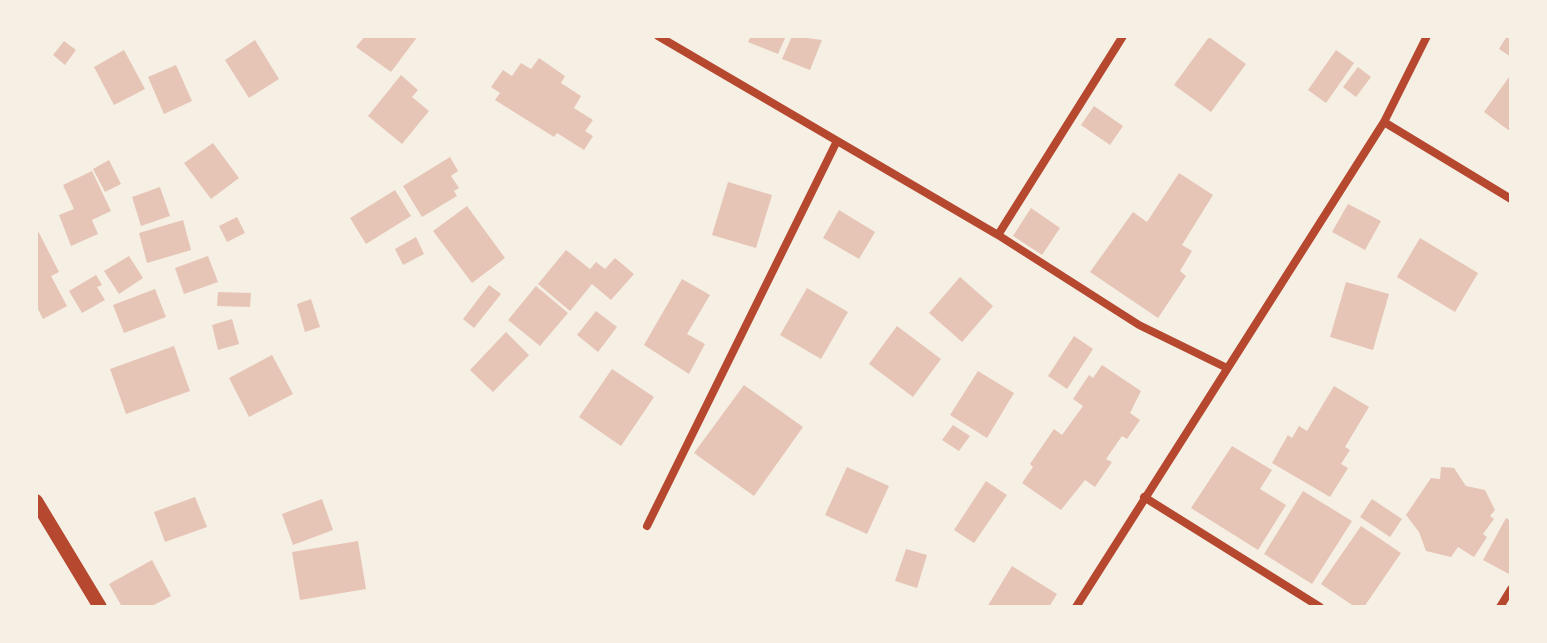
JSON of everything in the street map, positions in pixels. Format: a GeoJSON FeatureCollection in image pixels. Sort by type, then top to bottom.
{"type":"FeatureCollection","features":[{"type":"Feature","properties":{"kind":"street"},"geometry":{"type":"LineString","coordinates":[[658,36],[836,143],[998,235],[1139,325],[1227,368]]}},
{"type":"Feature","properties":{"kind":"street"},"geometry":{"type":"LineString","coordinates":[[998,235],[1123,36]]}},
{"type":"Feature","properties":{"kind":"street"},"geometry":{"type":"LineString","coordinates":[[1076,607],[1384,122],[1427,36]]}},
{"type":"Feature","properties":{"kind":"street"},"geometry":{"type":"LineString","coordinates":[[1384,122],[1511,199]]}},
{"type":"Feature","properties":{"kind":"street"},"geometry":{"type":"LineString","coordinates":[[647,526],[836,143]]}},
{"type":"Feature","properties":{"kind":"street"},"geometry":{"type":"LineString","coordinates":[[1144,497],[1320,607]]}},
{"type":"Feature","properties":{"kind":"street"},"geometry":{"type":"LineString","coordinates":[[36,501],[100,607]]}},
{"type":"Feature","properties":{"kind":"street"},"geometry":{"type":"LineString","coordinates":[[1500,607],[1511,589]]}},
{"type":"Feature","properties":{"kind":"building"},"geometry":{"type":"Polygon","coordinates":[[[365,36],[418,36],[391,72],[356,47],[365,36]]]}},
{"type":"Feature","properties":{"kind":"building"},"geometry":{"type":"Polygon","coordinates":[[[751,36],[786,36],[778,54],[748,42],[751,36]]]}},
{"type":"Feature","properties":{"kind":"building"},"geometry":{"type":"Polygon","coordinates":[[[792,36],[822,40],[810,70],[782,59],[792,36]]]}},
{"type":"Feature","properties":{"kind":"building"},"geometry":{"type":"Polygon","coordinates":[[[1507,36],[1511,36],[1511,57],[1499,49],[1507,36]]]}},
{"type":"Feature","properties":{"kind":"building"},"geometry":{"type":"Polygon","coordinates":[[[1209,37],[1246,64],[1211,112],[1174,85],[1209,37]]]}},
{"type":"Feature","properties":{"kind":"building"},"geometry":{"type":"Polygon","coordinates":[[[255,40],[279,79],[249,98],[225,60],[255,40]]]}},
{"type":"Feature","properties":{"kind":"building"},"geometry":{"type":"Polygon","coordinates":[[[64,41],[76,50],[65,65],[53,55],[64,41]]]}},
{"type":"Feature","properties":{"kind":"building"},"geometry":{"type":"Polygon","coordinates":[[[124,50],[145,89],[114,105],[94,67],[124,50]]]}},
{"type":"Feature","properties":{"kind":"building"},"geometry":{"type":"Polygon","coordinates":[[[1336,50],[1354,63],[1326,103],[1308,90],[1336,50]]]}},
{"type":"Feature","properties":{"kind":"building"},"geometry":{"type":"Polygon","coordinates":[[[539,58],[565,76],[561,83],[581,96],[574,108],[593,120],[585,131],[593,136],[584,150],[557,133],[554,137],[495,100],[500,93],[491,87],[503,70],[512,76],[521,63],[531,69],[539,58]]]}},
{"type":"Feature","properties":{"kind":"building"},"geometry":{"type":"Polygon","coordinates":[[[176,65],[192,101],[164,114],[148,77],[176,65]]]}},
{"type":"Feature","properties":{"kind":"building"},"geometry":{"type":"Polygon","coordinates":[[[1358,67],[1371,77],[1356,97],[1343,87],[1358,67]]]}},
{"type":"Feature","properties":{"kind":"building"},"geometry":{"type":"Polygon","coordinates":[[[401,75],[418,90],[412,97],[429,111],[402,144],[368,116],[401,75]]]}},
{"type":"Feature","properties":{"kind":"building"},"geometry":{"type":"Polygon","coordinates":[[[1509,77],[1511,79],[1511,132],[1484,112],[1509,77]]]}},
{"type":"Feature","properties":{"kind":"building"},"geometry":{"type":"Polygon","coordinates":[[[1094,106],[1123,126],[1110,145],[1081,125],[1094,106]]]}},
{"type":"Feature","properties":{"kind":"building"},"geometry":{"type":"Polygon","coordinates":[[[213,143],[239,178],[211,199],[184,163],[213,143]]]}},
{"type":"Feature","properties":{"kind":"building"},"geometry":{"type":"Polygon","coordinates":[[[450,157],[458,171],[451,176],[459,188],[454,191],[457,196],[422,217],[403,186],[450,157]]]}},
{"type":"Feature","properties":{"kind":"building"},"geometry":{"type":"Polygon","coordinates":[[[109,160],[121,184],[105,192],[93,169],[109,160]]]}},
{"type":"Feature","properties":{"kind":"building"},"geometry":{"type":"Polygon","coordinates":[[[92,171],[111,211],[92,220],[98,234],[71,246],[59,215],[74,209],[63,185],[92,171]]]}},
{"type":"Feature","properties":{"kind":"building"},"geometry":{"type":"Polygon","coordinates":[[[1179,173],[1213,195],[1182,245],[1192,251],[1180,271],[1186,276],[1158,318],[1090,272],[1133,212],[1147,222],[1179,173]]]}},
{"type":"Feature","properties":{"kind":"building"},"geometry":{"type":"Polygon","coordinates":[[[728,182],[772,195],[756,248],[712,235],[728,182]]]}},
{"type":"Feature","properties":{"kind":"building"},"geometry":{"type":"Polygon","coordinates":[[[160,187],[170,216],[141,226],[132,197],[160,187]]]}},
{"type":"Feature","properties":{"kind":"building"},"geometry":{"type":"Polygon","coordinates":[[[395,190],[411,216],[366,244],[350,218],[395,190]]]}},
{"type":"Feature","properties":{"kind":"building"},"geometry":{"type":"Polygon","coordinates":[[[1348,204],[1381,221],[1365,250],[1332,232],[1348,204]]]}},
{"type":"Feature","properties":{"kind":"building"},"geometry":{"type":"Polygon","coordinates":[[[467,206],[505,258],[472,283],[433,231],[467,206]]]}},
{"type":"Feature","properties":{"kind":"building"},"geometry":{"type":"Polygon","coordinates":[[[1031,208],[1060,228],[1042,255],[1013,236],[1031,208]]]}},
{"type":"Feature","properties":{"kind":"building"},"geometry":{"type":"Polygon","coordinates":[[[839,210],[875,232],[859,259],[823,238],[839,210]]]}},
{"type":"Feature","properties":{"kind":"building"},"geometry":{"type":"Polygon","coordinates":[[[237,217],[245,233],[227,242],[219,226],[237,217]]]}},
{"type":"Feature","properties":{"kind":"building"},"geometry":{"type":"Polygon","coordinates":[[[183,220],[191,250],[147,263],[139,233],[183,220]]]}},
{"type":"Feature","properties":{"kind":"building"},"geometry":{"type":"Polygon","coordinates":[[[36,227],[59,272],[51,276],[67,306],[43,319],[36,305],[36,227]]]}},
{"type":"Feature","properties":{"kind":"building"},"geometry":{"type":"Polygon","coordinates":[[[416,237],[424,254],[403,265],[395,249],[416,237]]]}},
{"type":"Feature","properties":{"kind":"building"},"geometry":{"type":"Polygon","coordinates":[[[1420,238],[1478,273],[1455,312],[1397,277],[1420,238]]]}},
{"type":"Feature","properties":{"kind":"building"},"geometry":{"type":"Polygon","coordinates":[[[566,250],[590,269],[596,262],[605,269],[615,258],[634,274],[611,300],[592,284],[570,311],[538,284],[566,250]]]}},
{"type":"Feature","properties":{"kind":"building"},"geometry":{"type":"Polygon","coordinates":[[[129,256],[143,278],[119,294],[104,271],[129,256]]]}},
{"type":"Feature","properties":{"kind":"building"},"geometry":{"type":"Polygon","coordinates":[[[208,256],[218,282],[184,294],[175,268],[208,256]]]}},
{"type":"Feature","properties":{"kind":"building"},"geometry":{"type":"Polygon","coordinates":[[[96,275],[102,285],[97,287],[105,300],[82,313],[69,291],[96,275]]]}},
{"type":"Feature","properties":{"kind":"building"},"geometry":{"type":"Polygon","coordinates":[[[960,277],[993,306],[962,342],[929,313],[960,277]]]}},
{"type":"Feature","properties":{"kind":"building"},"geometry":{"type":"Polygon","coordinates":[[[682,279],[710,295],[687,334],[705,344],[689,374],[644,345],[682,279]]]}},
{"type":"Feature","properties":{"kind":"building"},"geometry":{"type":"Polygon","coordinates":[[[1346,282],[1389,294],[1373,350],[1330,337],[1346,282]]]}},
{"type":"Feature","properties":{"kind":"building"},"geometry":{"type":"Polygon","coordinates":[[[489,285],[501,294],[474,328],[463,319],[489,285]]]}},
{"type":"Feature","properties":{"kind":"building"},"geometry":{"type":"Polygon","coordinates":[[[536,286],[568,313],[540,346],[508,320],[536,286]]]}},
{"type":"Feature","properties":{"kind":"building"},"geometry":{"type":"Polygon","coordinates":[[[807,288],[848,312],[821,359],[780,335],[807,288]]]}},
{"type":"Feature","properties":{"kind":"building"},"geometry":{"type":"Polygon","coordinates":[[[155,289],[166,317],[124,333],[113,305],[155,289]]]}},
{"type":"Feature","properties":{"kind":"building"},"geometry":{"type":"Polygon","coordinates":[[[218,292],[251,293],[250,307],[217,306],[218,292]]]}},
{"type":"Feature","properties":{"kind":"building"},"geometry":{"type":"Polygon","coordinates":[[[311,299],[320,327],[305,332],[297,304],[311,299]]]}},
{"type":"Feature","properties":{"kind":"building"},"geometry":{"type":"Polygon","coordinates":[[[596,311],[617,327],[598,352],[577,335],[596,311]]]}},
{"type":"Feature","properties":{"kind":"building"},"geometry":{"type":"Polygon","coordinates":[[[232,319],[239,344],[218,350],[212,325],[232,319]]]}},
{"type":"Feature","properties":{"kind":"building"},"geometry":{"type":"Polygon","coordinates":[[[897,326],[941,359],[913,397],[869,364],[897,326]]]}},
{"type":"Feature","properties":{"kind":"building"},"geometry":{"type":"Polygon","coordinates":[[[506,332],[529,355],[493,392],[470,370],[506,332]]]}},
{"type":"Feature","properties":{"kind":"building"},"geometry":{"type":"Polygon","coordinates":[[[1074,336],[1093,349],[1067,389],[1048,376],[1074,336]]]}},
{"type":"Feature","properties":{"kind":"building"},"geometry":{"type":"Polygon","coordinates":[[[174,346],[190,391],[126,414],[110,369],[174,346]]]}},
{"type":"Feature","properties":{"kind":"building"},"geometry":{"type":"Polygon","coordinates":[[[272,355],[293,394],[249,417],[229,378],[272,355]]]}},
{"type":"Feature","properties":{"kind":"building"},"geometry":{"type":"Polygon","coordinates":[[[1102,365],[1141,391],[1130,413],[1140,420],[1127,439],[1122,436],[1106,459],[1112,462],[1095,487],[1085,480],[1061,510],[1022,483],[1033,467],[1030,464],[1054,429],[1062,435],[1083,406],[1073,399],[1089,375],[1093,378],[1102,365]]]}},
{"type":"Feature","properties":{"kind":"building"},"geometry":{"type":"Polygon","coordinates":[[[612,369],[654,397],[621,446],[579,417],[612,369]]]}},
{"type":"Feature","properties":{"kind":"building"},"geometry":{"type":"Polygon","coordinates":[[[978,371],[1014,393],[987,438],[950,415],[978,371]]]}},
{"type":"Feature","properties":{"kind":"building"},"geometry":{"type":"Polygon","coordinates":[[[744,385],[803,427],[754,496],[694,453],[744,385]]]}},
{"type":"Feature","properties":{"kind":"building"},"geometry":{"type":"Polygon","coordinates":[[[1334,386],[1369,407],[1345,447],[1350,450],[1341,464],[1348,468],[1330,497],[1272,463],[1288,435],[1292,438],[1299,426],[1307,431],[1334,386]]]}},
{"type":"Feature","properties":{"kind":"building"},"geometry":{"type":"Polygon","coordinates":[[[953,425],[970,436],[959,451],[942,440],[953,425]]]}},
{"type":"Feature","properties":{"kind":"building"},"geometry":{"type":"Polygon","coordinates":[[[1232,446],[1272,470],[1260,489],[1286,505],[1258,550],[1191,508],[1232,446]]]}},
{"type":"Feature","properties":{"kind":"building"},"geometry":{"type":"Polygon","coordinates":[[[847,467],[889,486],[867,534],[825,515],[847,467]]]}},
{"type":"Feature","properties":{"kind":"building"},"geometry":{"type":"Polygon","coordinates":[[[1441,467],[1454,468],[1466,486],[1485,490],[1495,510],[1490,516],[1494,519],[1483,534],[1487,537],[1474,557],[1458,547],[1451,557],[1426,551],[1419,532],[1406,515],[1431,478],[1440,479],[1441,467]]]}},
{"type":"Feature","properties":{"kind":"building"},"geometry":{"type":"Polygon","coordinates":[[[986,481],[1007,495],[974,543],[954,530],[986,481]]]}},
{"type":"Feature","properties":{"kind":"building"},"geometry":{"type":"Polygon","coordinates":[[[1303,491],[1352,521],[1312,584],[1264,554],[1303,491]]]}},
{"type":"Feature","properties":{"kind":"building"},"geometry":{"type":"Polygon","coordinates":[[[195,497],[207,527],[165,542],[154,512],[195,497]]]}},
{"type":"Feature","properties":{"kind":"building"},"geometry":{"type":"Polygon","coordinates":[[[322,499],[333,530],[293,545],[282,514],[322,499]]]}},
{"type":"Feature","properties":{"kind":"building"},"geometry":{"type":"Polygon","coordinates":[[[1372,499],[1402,519],[1390,537],[1360,517],[1372,499]]]}},
{"type":"Feature","properties":{"kind":"building"},"geometry":{"type":"Polygon","coordinates":[[[1506,518],[1511,521],[1509,574],[1483,560],[1506,518]]]}},
{"type":"Feature","properties":{"kind":"building"},"geometry":{"type":"Polygon","coordinates":[[[1361,526],[1401,553],[1364,607],[1355,607],[1321,584],[1361,526]]]}},
{"type":"Feature","properties":{"kind":"building"},"geometry":{"type":"Polygon","coordinates":[[[358,541],[366,589],[300,600],[292,552],[358,541]]]}},
{"type":"Feature","properties":{"kind":"building"},"geometry":{"type":"Polygon","coordinates":[[[906,549],[927,555],[917,588],[895,581],[906,549]]]}},
{"type":"Feature","properties":{"kind":"building"},"geometry":{"type":"Polygon","coordinates":[[[152,560],[171,596],[150,607],[122,607],[109,584],[152,560]]]}},
{"type":"Feature","properties":{"kind":"building"},"geometry":{"type":"Polygon","coordinates":[[[1012,566],[1057,594],[1049,607],[987,607],[1012,566]]]}}]}
